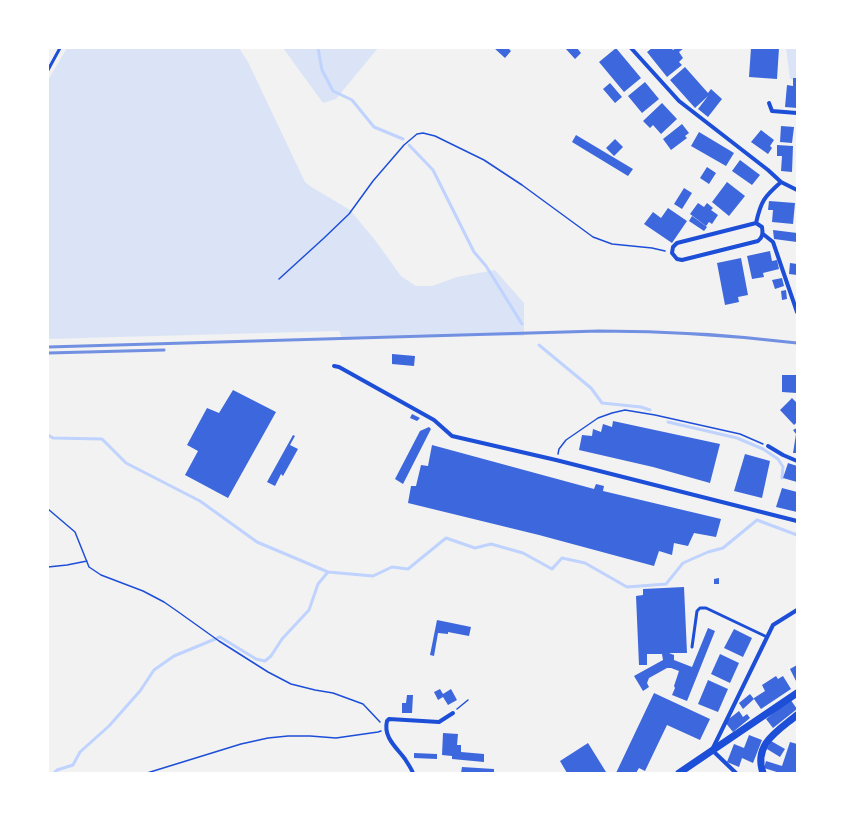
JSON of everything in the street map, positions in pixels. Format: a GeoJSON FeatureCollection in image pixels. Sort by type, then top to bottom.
{"type":"FeatureCollection","features":[{"type":"Feature","properties":{"kind":"street"},"geometry":{"type":"LineString","coordinates":[[631,48],[679,100],[768,170],[781,182],[797,190]]}},
{"type":"Feature","properties":{"kind":"street"},"geometry":{"type":"LineString","coordinates":[[769,103],[772,111],[797,113]]}},
{"type":"Feature","properties":{"kind":"street"},"geometry":{"type":"LineString","coordinates":[[756,223],[759,208],[766,196],[781,182]]}},
{"type":"Feature","properties":{"kind":"street"},"geometry":{"type":"LineString","coordinates":[[756,223],[762,226],[763,234],[758,241],[682,260],[677,259],[672,254],[673,247],[676,243],[756,223]]}},
{"type":"Feature","properties":{"kind":"street"},"geometry":{"type":"LineString","coordinates":[[763,234],[773,242],[797,312]]}},
{"type":"Feature","properties":{"kind":"street"},"geometry":{"type":"LineString","coordinates":[[334,366],[339,367],[434,420],[452,436],[556,460],[797,521]]}},
{"type":"Feature","properties":{"kind":"street"},"geometry":{"type":"LineString","coordinates":[[768,446],[797,461]]}},
{"type":"Feature","properties":{"kind":"street"},"geometry":{"type":"LineString","coordinates":[[712,750],[773,625],[797,610]]}},
{"type":"Feature","properties":{"kind":"street"},"geometry":{"type":"LineString","coordinates":[[679,773],[797,693]]}},
{"type":"Feature","properties":{"kind":"street"},"geometry":{"type":"LineString","coordinates":[[413,773],[405,758],[395,748],[388,736],[385,727],[387,721],[389,719],[439,722],[453,713]]}},
{"type":"Feature","properties":{"kind":"street"},"geometry":{"type":"LineString","coordinates":[[763,773],[760,760],[761,751],[766,743],[797,715]]}},
{"type":"Feature","properties":{"kind":"street"},"geometry":{"type":"LineString","coordinates":[[712,750],[736,773]]}},
{"type":"Feature","properties":{"kind":"lane"},"geometry":{"type":"LineString","coordinates":[[48,70],[60,48]]}},
{"type":"Feature","properties":{"kind":"lane"},"geometry":{"type":"LineString","coordinates":[[692,647],[697,611],[700,608],[706,608],[767,637]]}},
{"type":"Feature","properties":{"kind":"path"},"geometry":{"type":"LineString","coordinates":[[279,279],[349,214],[373,181],[404,145],[417,134],[423,132],[435,136],[484,160],[522,185],[593,237],[612,244],[652,248],[672,254]]}},
{"type":"Feature","properties":{"kind":"path"},"geometry":{"type":"LineString","coordinates":[[556,460],[559,449],[566,440],[598,418],[625,410],[655,415],[740,434],[768,446]]}},
{"type":"Feature","properties":{"kind":"path"},"geometry":{"type":"LineString","coordinates":[[48,509],[75,532],[89,567],[101,575],[143,591],[177,611],[219,641],[290,684],[333,693],[363,704],[385,727],[378,732],[336,738],[295,736],[268,738],[241,744],[147,773]]}},
{"type":"Feature","properties":{"kind":"path"},"geometry":{"type":"LineString","coordinates":[[48,567],[86,561]]}},
{"type":"Feature","properties":{"kind":"path"},"geometry":{"type":"LineString","coordinates":[[453,713],[468,700]]}},
{"type":"Feature","properties":{"kind":"shaded area"},"geometry":{"type":"Polygon","coordinates":[[[67,48],[239,48],[248,62],[305,182],[350,210],[375,240],[401,276],[416,286],[432,286],[457,277],[495,270],[524,303],[524,336],[414,335],[343,340],[339,331],[48,339],[48,80],[67,48]]]}},
{"type":"Feature","properties":{"kind":"shaded area"},"geometry":{"type":"Polygon","coordinates":[[[283,48],[378,48],[336,99],[323,103],[283,48]]]}},
{"type":"Feature","properties":{"kind":"shaded area"},"geometry":{"type":"Polygon","coordinates":[[[786,48],[797,48],[797,80],[790,79],[786,48]]]}},
{"type":"Feature","properties":{"kind":"building"},"geometry":{"type":"Polygon","coordinates":[[[494,48],[508,48],[511,51],[505,58],[494,48]]]}},
{"type":"Feature","properties":{"kind":"building"},"geometry":{"type":"Polygon","coordinates":[[[565,48],[577,48],[581,53],[575,59],[565,48]]]}},
{"type":"Feature","properties":{"kind":"building"},"geometry":{"type":"Polygon","coordinates":[[[616,48],[641,78],[624,92],[599,62],[616,48]]]}},
{"type":"Feature","properties":{"kind":"building"},"geometry":{"type":"Polygon","coordinates":[[[652,48],[671,48],[673,50],[676,48],[684,48],[679,52],[683,58],[679,62],[682,65],[667,77],[647,52],[652,48]]]}},
{"type":"Feature","properties":{"kind":"building"},"geometry":{"type":"Polygon","coordinates":[[[751,48],[779,48],[777,79],[749,77],[751,48]]]}},
{"type":"Feature","properties":{"kind":"building"},"geometry":{"type":"Polygon","coordinates":[[[685,67],[708,93],[711,89],[722,99],[708,117],[698,109],[708,96],[695,108],[670,80],[685,67]]]}},
{"type":"Feature","properties":{"kind":"building"},"geometry":{"type":"Polygon","coordinates":[[[793,78],[797,78],[797,108],[785,107],[787,85],[793,86],[793,78]]]}},
{"type":"Feature","properties":{"kind":"building"},"geometry":{"type":"Polygon","coordinates":[[[645,82],[659,99],[642,113],[628,96],[645,82]]]}},
{"type":"Feature","properties":{"kind":"building"},"geometry":{"type":"Polygon","coordinates":[[[610,83],[622,97],[615,103],[603,89],[610,83]]]}},
{"type":"Feature","properties":{"kind":"building"},"geometry":{"type":"Polygon","coordinates":[[[662,103],[677,119],[661,134],[653,125],[650,128],[643,121],[662,103]]]}},
{"type":"Feature","properties":{"kind":"building"},"geometry":{"type":"Polygon","coordinates":[[[682,124],[689,133],[685,136],[687,138],[671,150],[663,139],[682,124]]]}},
{"type":"Feature","properties":{"kind":"building"},"geometry":{"type":"Polygon","coordinates":[[[781,126],[794,127],[792,143],[780,142],[781,126]]]}},
{"type":"Feature","properties":{"kind":"building"},"geometry":{"type":"Polygon","coordinates":[[[761,130],[774,140],[770,146],[772,148],[768,154],[751,142],[761,130]]]}},
{"type":"Feature","properties":{"kind":"building"},"geometry":{"type":"Polygon","coordinates":[[[699,132],[734,153],[726,166],[691,146],[699,132]]]}},
{"type":"Feature","properties":{"kind":"building"},"geometry":{"type":"Polygon","coordinates":[[[576,135],[633,169],[628,176],[572,142],[576,135]]]}},
{"type":"Feature","properties":{"kind":"building"},"geometry":{"type":"Polygon","coordinates":[[[615,139],[623,147],[614,156],[606,148],[615,139]]]}},
{"type":"Feature","properties":{"kind":"building"},"geometry":{"type":"Polygon","coordinates":[[[777,145],[793,146],[792,172],[781,171],[782,156],[777,156],[777,145]]]}},
{"type":"Feature","properties":{"kind":"building"},"geometry":{"type":"Polygon","coordinates":[[[740,160],[760,175],[752,185],[732,171],[740,160]]]}},
{"type":"Feature","properties":{"kind":"building"},"geometry":{"type":"Polygon","coordinates":[[[707,167],[716,173],[709,184],[700,178],[707,167]]]}},
{"type":"Feature","properties":{"kind":"building"},"geometry":{"type":"Polygon","coordinates":[[[727,182],[745,196],[729,216],[712,202],[727,182]]]}},
{"type":"Feature","properties":{"kind":"building"},"geometry":{"type":"Polygon","coordinates":[[[684,188],[692,193],[682,209],[674,204],[684,188]]]}},
{"type":"Feature","properties":{"kind":"building"},"geometry":{"type":"Polygon","coordinates":[[[769,201],[795,203],[793,224],[772,222],[773,210],[768,210],[769,201]]]}},
{"type":"Feature","properties":{"kind":"building"},"geometry":{"type":"Polygon","coordinates":[[[698,203],[704,207],[707,203],[713,208],[711,210],[718,215],[712,224],[709,222],[706,226],[690,214],[698,203]]]}},
{"type":"Feature","properties":{"kind":"building"},"geometry":{"type":"Polygon","coordinates":[[[668,208],[687,221],[672,243],[644,224],[653,212],[661,218],[668,208]]]}},
{"type":"Feature","properties":{"kind":"building"},"geometry":{"type":"Polygon","coordinates":[[[692,216],[707,227],[704,231],[689,221],[692,216]]]}},
{"type":"Feature","properties":{"kind":"building"},"geometry":{"type":"Polygon","coordinates":[[[773,230],[797,233],[797,242],[774,239],[773,230]]]}},
{"type":"Feature","properties":{"kind":"building"},"geometry":{"type":"Polygon","coordinates":[[[770,251],[772,261],[777,260],[779,269],[763,273],[764,277],[752,279],[747,256],[770,251]]]}},
{"type":"Feature","properties":{"kind":"building"},"geometry":{"type":"Polygon","coordinates":[[[741,258],[748,295],[738,297],[739,302],[725,305],[717,263],[741,258]]]}},
{"type":"Feature","properties":{"kind":"building"},"geometry":{"type":"Polygon","coordinates":[[[790,263],[797,264],[797,275],[789,274],[790,263]]]}},
{"type":"Feature","properties":{"kind":"building"},"geometry":{"type":"Polygon","coordinates":[[[782,278],[784,286],[775,289],[772,280],[782,278]]]}},
{"type":"Feature","properties":{"kind":"building"},"geometry":{"type":"Polygon","coordinates":[[[786,290],[787,299],[782,300],[781,291],[786,290]]]}},
{"type":"Feature","properties":{"kind":"building"},"geometry":{"type":"Polygon","coordinates":[[[392,354],[415,356],[414,366],[392,364],[392,354]]]}},
{"type":"Feature","properties":{"kind":"building"},"geometry":{"type":"Polygon","coordinates":[[[782,375],[797,375],[797,393],[782,392],[782,375]]]}},
{"type":"Feature","properties":{"kind":"building"},"geometry":{"type":"Polygon","coordinates":[[[233,390],[276,412],[228,498],[185,475],[198,451],[187,445],[207,408],[219,413],[233,390]]]}},
{"type":"Feature","properties":{"kind":"building"},"geometry":{"type":"Polygon","coordinates":[[[792,398],[797,403],[797,422],[794,425],[780,410],[792,398]]]}},
{"type":"Feature","properties":{"kind":"building"},"geometry":{"type":"Polygon","coordinates":[[[412,414],[420,418],[417,421],[410,418],[412,414]]]}},
{"type":"Feature","properties":{"kind":"building"},"geometry":{"type":"Polygon","coordinates":[[[613,421],[720,444],[710,483],[653,467],[579,450],[582,435],[592,436],[593,429],[601,432],[603,424],[612,427],[613,421]]]}},
{"type":"Feature","properties":{"kind":"building"},"geometry":{"type":"Polygon","coordinates":[[[429,427],[431,429],[403,484],[395,479],[420,431],[429,427]]]}},
{"type":"Feature","properties":{"kind":"building"},"geometry":{"type":"Polygon","coordinates":[[[797,428],[797,453],[793,453],[796,434],[793,430],[797,428]]]}},
{"type":"Feature","properties":{"kind":"building"},"geometry":{"type":"Polygon","coordinates":[[[293,435],[295,436],[290,445],[298,449],[283,476],[281,474],[275,486],[267,482],[293,435]]]}},
{"type":"Feature","properties":{"kind":"building"},"geometry":{"type":"Polygon","coordinates":[[[432,445],[594,489],[596,484],[604,486],[603,491],[721,519],[716,537],[694,533],[688,546],[674,543],[672,555],[659,551],[654,566],[539,535],[408,503],[411,486],[416,486],[421,465],[428,466],[432,445]]]}},
{"type":"Feature","properties":{"kind":"building"},"geometry":{"type":"Polygon","coordinates":[[[745,454],[770,461],[762,498],[734,491],[745,454]]]}},
{"type":"Feature","properties":{"kind":"building"},"geometry":{"type":"Polygon","coordinates":[[[788,463],[797,466],[797,482],[783,478],[788,463]]]}},
{"type":"Feature","properties":{"kind":"building"},"geometry":{"type":"Polygon","coordinates":[[[782,488],[797,492],[797,512],[776,507],[782,488]]]}},
{"type":"Feature","properties":{"kind":"building"},"geometry":{"type":"Polygon","coordinates":[[[719,578],[719,584],[714,584],[714,579],[719,578]]]}},
{"type":"Feature","properties":{"kind":"building"},"geometry":{"type":"Polygon","coordinates":[[[684,587],[687,653],[669,653],[674,655],[674,660],[692,667],[708,628],[715,631],[687,701],[672,695],[679,671],[667,668],[649,678],[647,683],[649,687],[643,691],[634,676],[663,660],[662,654],[647,654],[647,665],[639,665],[636,596],[643,595],[643,589],[684,587]]]}},
{"type":"Feature","properties":{"kind":"building"},"geometry":{"type":"Polygon","coordinates":[[[437,620],[471,627],[469,636],[448,632],[448,634],[438,633],[434,656],[430,655],[437,620]]]}},
{"type":"Feature","properties":{"kind":"building"},"geometry":{"type":"Polygon","coordinates":[[[734,629],[752,638],[743,657],[724,648],[734,629]]]}},
{"type":"Feature","properties":{"kind":"building"},"geometry":{"type":"Polygon","coordinates":[[[720,654],[739,663],[730,683],[711,674],[720,654]]]}},
{"type":"Feature","properties":{"kind":"building"},"geometry":{"type":"Polygon","coordinates":[[[797,665],[797,683],[790,669],[797,665]]]}},
{"type":"Feature","properties":{"kind":"building"},"geometry":{"type":"Polygon","coordinates":[[[776,676],[778,679],[783,676],[791,689],[761,709],[754,699],[765,691],[762,685],[776,676]]]}},
{"type":"Feature","properties":{"kind":"building"},"geometry":{"type":"Polygon","coordinates":[[[708,680],[728,689],[718,712],[698,704],[708,680]]]}},
{"type":"Feature","properties":{"kind":"building"},"geometry":{"type":"Polygon","coordinates":[[[440,689],[443,694],[451,689],[457,700],[448,705],[443,697],[438,700],[434,692],[440,689]]]}},
{"type":"Feature","properties":{"kind":"building"},"geometry":{"type":"Polygon","coordinates":[[[654,693],[710,719],[700,740],[667,725],[645,771],[639,768],[636,773],[616,773],[654,693]]]}},
{"type":"Feature","properties":{"kind":"building"},"geometry":{"type":"Polygon","coordinates":[[[750,694],[754,699],[743,709],[739,703],[750,694]]]}},
{"type":"Feature","properties":{"kind":"building"},"geometry":{"type":"Polygon","coordinates":[[[407,695],[413,695],[412,713],[402,713],[402,703],[406,703],[407,695]]]}},
{"type":"Feature","properties":{"kind":"building"},"geometry":{"type":"Polygon","coordinates":[[[790,699],[797,709],[773,728],[766,719],[790,699]]]}},
{"type":"Feature","properties":{"kind":"building"},"geometry":{"type":"Polygon","coordinates":[[[739,711],[743,717],[747,714],[750,718],[733,732],[725,722],[739,711]]]}},
{"type":"Feature","properties":{"kind":"building"},"geometry":{"type":"Polygon","coordinates":[[[443,733],[458,734],[457,745],[461,745],[461,752],[484,754],[484,762],[452,759],[452,756],[442,755],[443,733]]]}},
{"type":"Feature","properties":{"kind":"building"},"geometry":{"type":"Polygon","coordinates":[[[749,735],[762,740],[753,763],[742,758],[739,767],[727,762],[734,744],[744,748],[749,735]]]}},
{"type":"Feature","properties":{"kind":"building"},"geometry":{"type":"Polygon","coordinates":[[[771,741],[785,749],[780,757],[767,749],[771,741]]]}},
{"type":"Feature","properties":{"kind":"building"},"geometry":{"type":"Polygon","coordinates":[[[790,742],[797,744],[797,773],[780,773],[764,768],[766,761],[782,766],[790,742]]]}},
{"type":"Feature","properties":{"kind":"building"},"geometry":{"type":"Polygon","coordinates":[[[588,743],[606,772],[567,773],[560,761],[588,743]]]}},
{"type":"Feature","properties":{"kind":"building"},"geometry":{"type":"Polygon","coordinates":[[[414,753],[437,754],[437,759],[414,758],[414,753]]]}},
{"type":"Feature","properties":{"kind":"building"},"geometry":{"type":"Polygon","coordinates":[[[462,767],[494,769],[494,773],[461,773],[462,767]]]}},
{"type":"Feature","properties":{"kind":"waterway"},"geometry":{"type":"LineString","coordinates":[[318,48],[322,70],[333,91],[352,100],[374,127],[403,139]]}},
{"type":"Feature","properties":{"kind":"waterway"},"geometry":{"type":"LineString","coordinates":[[409,145],[433,170],[474,252],[486,266],[522,324]]}},
{"type":"Feature","properties":{"kind":"waterway"},"geometry":{"type":"LineString","coordinates":[[539,345],[591,388],[602,403],[641,407],[650,410]]}},
{"type":"Feature","properties":{"kind":"waterway"},"geometry":{"type":"LineString","coordinates":[[668,422],[737,438],[763,449],[778,459],[783,467],[782,478]]}},
{"type":"Feature","properties":{"kind":"waterway"},"geometry":{"type":"LineString","coordinates":[[48,435],[53,438],[102,439],[126,463],[200,501],[257,542],[328,572],[373,576],[392,567],[408,569],[446,538],[475,548],[491,544],[523,553],[552,569],[562,558],[585,563],[627,587],[666,584],[683,563],[708,552],[723,548],[757,520],[797,535]]}},
{"type":"Feature","properties":{"kind":"waterway"},"geometry":{"type":"LineString","coordinates":[[54,773],[57,770],[73,765],[80,752],[109,726],[140,691],[154,670],[174,656],[220,637],[256,659],[265,661],[271,656],[282,639],[309,610],[318,584],[328,572]]}},
{"type":"Feature","properties":{"kind":"railway"},"geometry":{"type":"LineString","coordinates":[[48,347],[599,331],[698,334],[797,343]]}},
{"type":"Feature","properties":{"kind":"railway"},"geometry":{"type":"LineString","coordinates":[[48,353],[164,350]]}}]}
